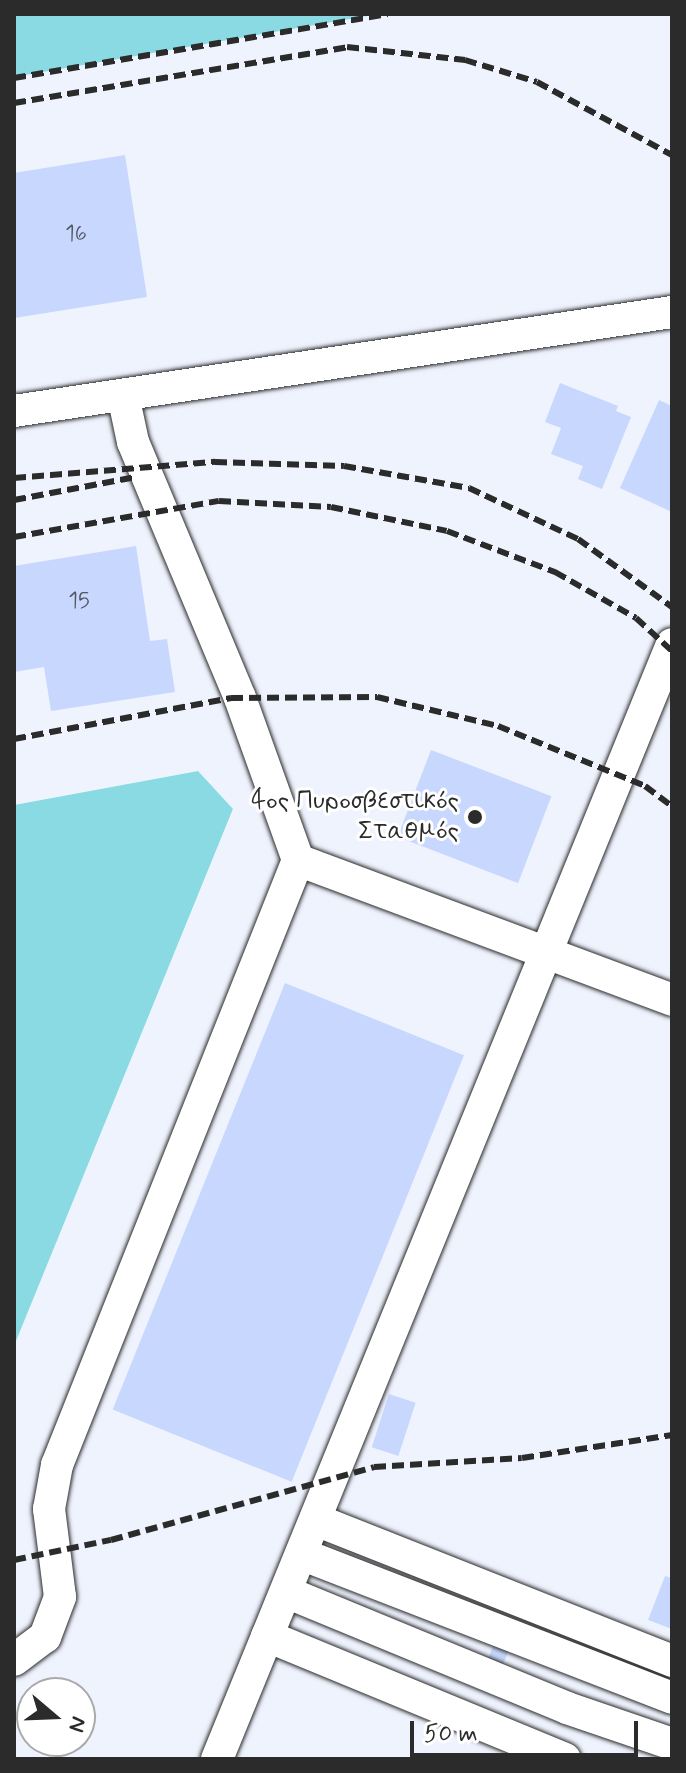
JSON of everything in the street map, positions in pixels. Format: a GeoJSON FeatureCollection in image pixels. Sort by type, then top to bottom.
{"type":"FeatureCollection","features":[{"type":"Feature","properties":{"kind":"lane"},"geometry":{"type":"LineString","coordinates":[[14,411],[672,312]]}},
{"type":"Feature","properties":{"kind":"lane"},"geometry":{"type":"LineString","coordinates":[[14,1660],[45,1637],[60,1597],[49,1509],[57,1465],[298,860],[229,671],[133,442],[123,395]]}},
{"type":"Feature","properties":{"kind":"lane"},"geometry":{"type":"LineString","coordinates":[[217,1759],[672,644]]}},
{"type":"Feature","properties":{"kind":"lane"},"geometry":{"type":"LineString","coordinates":[[298,860],[672,1000]]}},
{"type":"Feature","properties":{"kind":"lane"},"geometry":{"type":"LineString","coordinates":[[316,1520],[672,1661]]}},
{"type":"Feature","properties":{"kind":"lane"},"geometry":{"type":"LineString","coordinates":[[301,1554],[672,1698]]}},
{"type":"Feature","properties":{"kind":"lane"},"geometry":{"type":"LineString","coordinates":[[286,1592],[589,1715],[672,1744]]}},
{"type":"Feature","properties":{"kind":"lane"},"geometry":{"type":"LineString","coordinates":[[267,1636],[568,1759],[619,1640]]}},
{"type":"Feature","properties":{"kind":"shaded area"},"geometry":{"type":"Polygon","coordinates":[[[379,14],[672,14],[672,1759],[14,1759],[14,1346],[233,810],[197,771],[14,805],[14,77],[379,14]]]}},
{"type":"Feature","properties":{"kind":"water"},"geometry":{"type":"Polygon","coordinates":[[[14,14],[379,14],[14,77],[14,14]]]}},
{"type":"Feature","properties":{"kind":"water"},"geometry":{"type":"Polygon","coordinates":[[[198,771],[233,809],[14,1346],[14,805],[198,771]]]}},
{"type":"Feature","properties":{"kind":"building"},"geometry":{"type":"Polygon","coordinates":[[[125,155],[147,297],[14,318],[14,173],[125,155]]]}},
{"type":"Feature","properties":{"kind":"building"},"geometry":{"type":"Polygon","coordinates":[[[560,383],[618,406],[616,411],[631,417],[602,489],[578,479],[583,466],[551,454],[561,428],[545,422],[560,383]]]}},
{"type":"Feature","properties":{"kind":"building"},"geometry":{"type":"Polygon","coordinates":[[[659,400],[672,406],[672,512],[620,488],[659,400]]]}},
{"type":"Feature","properties":{"kind":"building"},"geometry":{"type":"Polygon","coordinates":[[[136,546],[150,641],[167,639],[175,692],[51,711],[44,667],[14,672],[14,566],[136,546]]]}},
{"type":"Feature","properties":{"kind":"building","name":"4ος Πυροσβεστικός Σταθμός"},"geometry":{"type":"Polygon","coordinates":[[[431,750],[551,796],[518,883],[398,837],[431,750]]]}},
{"type":"Feature","properties":{"kind":"building"},"geometry":{"type":"Polygon","coordinates":[[[285,983],[464,1055],[292,1482],[113,1410],[285,983]]]}},
{"type":"Feature","properties":{"kind":"building"},"geometry":{"type":"Polygon","coordinates":[[[389,1394],[416,1403],[398,1456],[372,1447],[389,1394]]]}},
{"type":"Feature","properties":{"kind":"building"},"geometry":{"type":"Polygon","coordinates":[[[665,1576],[672,1578],[672,1629],[648,1620],[665,1576]]]}},
{"type":"Feature","properties":{"kind":"building"},"geometry":{"type":"Polygon","coordinates":[[[496,1639],[511,1645],[502,1667],[487,1661],[496,1639]]]}},
{"type":"Feature","properties":{"kind":"railway"},"geometry":{"type":"LineString","coordinates":[[14,78],[388,14]]}},
{"type":"Feature","properties":{"kind":"railway"},"geometry":{"type":"LineString","coordinates":[[14,103],[347,47],[465,60],[537,82],[672,155]]}},
{"type":"Feature","properties":{"kind":"railway"},"geometry":{"type":"LineString","coordinates":[[14,478],[215,462],[344,466],[469,488],[578,539],[672,607]]}},
{"type":"Feature","properties":{"kind":"railway"},"geometry":{"type":"LineString","coordinates":[[14,500],[136,477]]}},
{"type":"Feature","properties":{"kind":"railway"},"geometry":{"type":"LineString","coordinates":[[14,537],[219,501],[331,507],[447,531],[555,572],[636,618],[672,651]]}},
{"type":"Feature","properties":{"kind":"railway"},"geometry":{"type":"LineString","coordinates":[[14,739],[231,698],[377,697],[498,726],[645,786],[672,806]]}},
{"type":"Feature","properties":{"kind":"railway"},"geometry":{"type":"LineString","coordinates":[[14,1560],[111,1540],[374,1467],[522,1458],[672,1435]]}},
{"type":"Feature","properties":{"kind":"place","name":"4ος Πυροσβεστικός Σταθμός"},"geometry":{"type":"Point","coordinates":[475,817]}}]}
